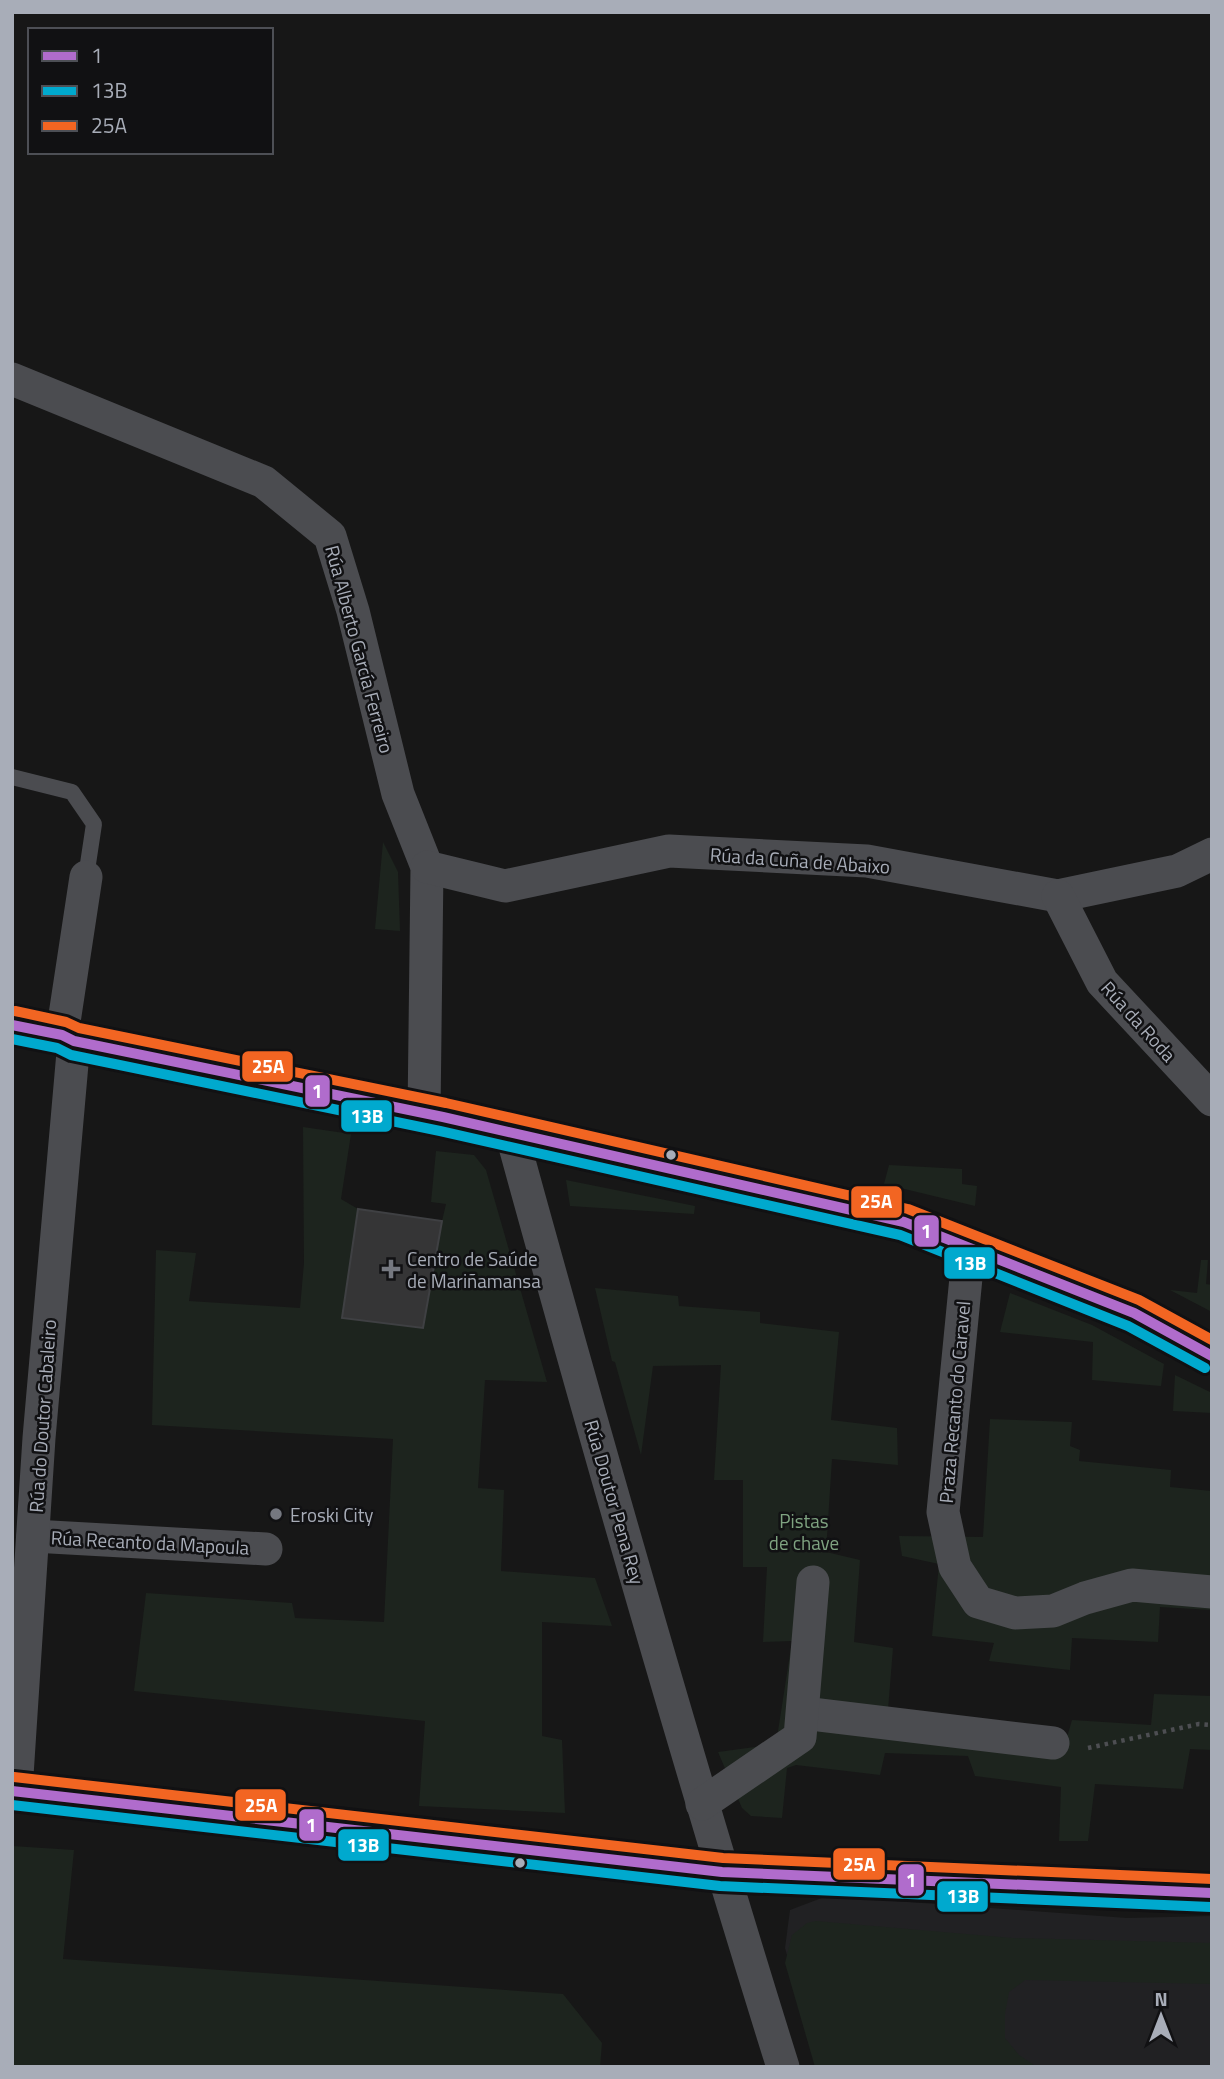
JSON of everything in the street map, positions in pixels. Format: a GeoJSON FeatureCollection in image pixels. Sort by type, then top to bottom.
{"type":"FeatureCollection","features":[{"type":"Feature","properties":{"kind":"street","name":"Rúa Alberto García Ferreiro"},"geometry":{"type":"LineString","coordinates":[[12,379],[264,482],[330,536],[354,611],[398,794],[427,867],[424,1114]]}},
{"type":"Feature","properties":{"kind":"street","name":"Rúa da Cuña de Abaixo"},"geometry":{"type":"LineString","coordinates":[[427,867],[505,886],[669,851],[867,861],[1058,896],[1177,871],[1212,854]]}},
{"type":"Feature","properties":{"kind":"street","name":"Rúa do Doutor Cabaleiro"},"geometry":{"type":"LineString","coordinates":[[14,1791],[33,1536],[26,1438],[86,877]]}},
{"type":"Feature","properties":{"kind":"street","name":"Rúa da Roda"},"geometry":{"type":"LineString","coordinates":[[1058,896],[1102,982],[1212,1100]]}},
{"type":"Feature","properties":{"kind":"street"},"geometry":{"type":"LineString","coordinates":[[12,1025],[511,1132],[904,1222],[1134,1313],[1212,1356]]}},
{"type":"Feature","properties":{"kind":"street","name":"Rúa Doutor Pena Rey"},"geometry":{"type":"LineString","coordinates":[[511,1132],[702,1804],[783,2067]]}},
{"type":"Feature","properties":{"kind":"street","name":"Praza Recanto do Caravel"},"geometry":{"type":"LineString","coordinates":[[969,1247],[943,1513],[955,1567],[978,1602],[1015,1613],[1053,1611],[1085,1598],[1132,1585],[1212,1592]]}},
{"type":"Feature","properties":{"kind":"street","name":"Rúa Recanto da Mapoula"},"geometry":{"type":"LineString","coordinates":[[33,1536],[266,1549]]}},
{"type":"Feature","properties":{"kind":"street"},"geometry":{"type":"LineString","coordinates":[[702,1804],[800,1737],[813,1582]]}},
{"type":"Feature","properties":{"kind":"street"},"geometry":{"type":"LineString","coordinates":[[803,1713],[1053,1743]]}},
{"type":"Feature","properties":{"kind":"street"},"geometry":{"type":"LineString","coordinates":[[14,1791],[722,1872],[1212,1893]]}},
{"type":"Feature","properties":{"kind":"lane"},"geometry":{"type":"LineString","coordinates":[[12,777],[72,792],[94,824],[86,877]]}},
{"type":"Feature","properties":{"kind":"path"},"geometry":{"type":"LineString","coordinates":[[1053,1743],[1090,1748],[1199,1724],[1212,1725]]}},
{"type":"Feature","properties":{"kind":"shaded area"},"geometry":{"type":"Polygon","coordinates":[[[827,1896],[1127,1918],[1212,1916],[1212,2067],[819,2067],[785,1948],[790,1910],[827,1896]]]}},
{"type":"Feature","properties":{"kind":"green space"},"geometry":{"type":"Polygon","coordinates":[[[383,842],[398,872],[400,931],[375,929],[383,842]]]}},
{"type":"Feature","properties":{"kind":"green space"},"geometry":{"type":"Polygon","coordinates":[[[303,1127],[351,1134],[341,1199],[358,1209],[342,1317],[442,1221],[446,1204],[431,1202],[436,1151],[474,1155],[486,1170],[547,1382],[485,1380],[478,1488],[504,1490],[501,1571],[595,1578],[612,1626],[542,1622],[542,1736],[562,1740],[565,1813],[419,1806],[425,1721],[134,1691],[146,1593],[292,1603],[295,1618],[384,1622],[393,1439],[152,1425],[156,1250],[196,1253],[189,1301],[300,1308],[304,1263],[303,1127]]]}},
{"type":"Feature","properties":{"kind":"green space"},"geometry":{"type":"Polygon","coordinates":[[[889,1165],[962,1169],[962,1184],[977,1186],[975,1206],[884,1184],[889,1165]]]}},
{"type":"Feature","properties":{"kind":"green space"},"geometry":{"type":"Polygon","coordinates":[[[566,1180],[695,1206],[694,1214],[570,1206],[566,1180]]]}},
{"type":"Feature","properties":{"kind":"green space"},"geometry":{"type":"Polygon","coordinates":[[[1201,1260],[1208,1260],[1206,1284],[1212,1285],[1212,1312],[1170,1290],[1197,1293],[1201,1260]]]}},
{"type":"Feature","properties":{"kind":"green space","name":"Pistas de chave"},"geometry":{"type":"Polygon","coordinates":[[[595,1288],[678,1296],[679,1306],[760,1312],[760,1323],[839,1332],[831,1420],[897,1428],[898,1465],[832,1459],[826,1552],[860,1560],[854,1642],[893,1648],[888,1710],[1063,1751],[1072,1720],[1151,1725],[1154,1694],[1212,1696],[1212,1750],[1190,1749],[1183,1789],[1095,1784],[1088,1841],[1059,1841],[1061,1787],[975,1776],[968,1756],[885,1753],[880,1775],[796,1765],[787,1768],[782,1818],[751,1816],[742,1808],[718,1752],[776,1744],[792,1641],[763,1642],[767,1567],[743,1567],[743,1480],[714,1480],[721,1365],[653,1366],[641,1455],[615,1362],[612,1361],[595,1288]]]}},
{"type":"Feature","properties":{"kind":"green space"},"geometry":{"type":"Polygon","coordinates":[[[1010,1293],[1092,1325],[1164,1364],[1161,1386],[1092,1380],[1093,1342],[1000,1332],[1010,1293]]]}},
{"type":"Feature","properties":{"kind":"green space"},"geometry":{"type":"Polygon","coordinates":[[[1175,1375],[1212,1393],[1212,1413],[1173,1411],[1175,1375]]]}},
{"type":"Feature","properties":{"kind":"green space"},"geometry":{"type":"Polygon","coordinates":[[[990,1419],[1072,1422],[1070,1446],[1080,1450],[1079,1461],[1171,1470],[1170,1487],[1212,1491],[1212,1610],[1160,1607],[1158,1642],[1072,1638],[1070,1670],[989,1661],[994,1643],[932,1636],[939,1564],[902,1556],[899,1536],[983,1537],[990,1419]]]}},
{"type":"Feature","properties":{"kind":"green space"},"geometry":{"type":"Polygon","coordinates":[[[12,1846],[74,1850],[63,1959],[563,1994],[602,2043],[600,2067],[12,2067],[12,1846]]]}},
{"type":"Feature","properties":{"kind":"green space"},"geometry":{"type":"Polygon","coordinates":[[[816,1921],[1012,1938],[1212,1943],[1212,1984],[1025,1980],[1009,1992],[1005,2038],[1019,2055],[1037,2067],[815,2067],[785,1963],[792,1935],[807,1923],[816,1921]]]}},
{"type":"Feature","properties":{"kind":"building","name":"Centro de Saúde de Mariñamansa"},"geometry":{"type":"Polygon","coordinates":[[[358,1209],[442,1221],[423,1328],[342,1318],[358,1209]]]}},
{"type":"Feature","properties":{"kind":"transit line","name":"25A"},"geometry":{"type":"LineString","coordinates":[[15,1011],[66,1022],[79,1028],[446,1103],[908,1209],[1139,1300],[1212,1340]]}},
{"type":"Feature","properties":{"kind":"transit line","name":"1"},"geometry":{"type":"LineString","coordinates":[[12,1025],[62,1035],[74,1041],[443,1117],[904,1222],[1134,1313],[1212,1356]]}},
{"type":"Feature","properties":{"kind":"transit line","name":"13B"},"geometry":{"type":"LineString","coordinates":[[12,1039],[57,1048],[71,1055],[440,1131],[900,1235],[1128,1326],[1205,1368]]}},
{"type":"Feature","properties":{"kind":"transit line","name":"25A"},"geometry":{"type":"LineString","coordinates":[[14,1777],[723,1858],[1212,1879]]}},
{"type":"Feature","properties":{"kind":"transit line","name":"1"},"geometry":{"type":"LineString","coordinates":[[12,1791],[722,1872],[1212,1893]]}},
{"type":"Feature","properties":{"kind":"transit line","name":"13B"},"geometry":{"type":"LineString","coordinates":[[12,1805],[720,1886],[1211,1907]]}},
{"type":"Feature","properties":{"kind":"place","name":"Centro de Saúde de Mariñamansa"},"geometry":{"type":"Point","coordinates":[391,1269]}},
{"type":"Feature","properties":{"kind":"place","name":"Eroski City"},"geometry":{"type":"Point","coordinates":[276,1514]}}]}
